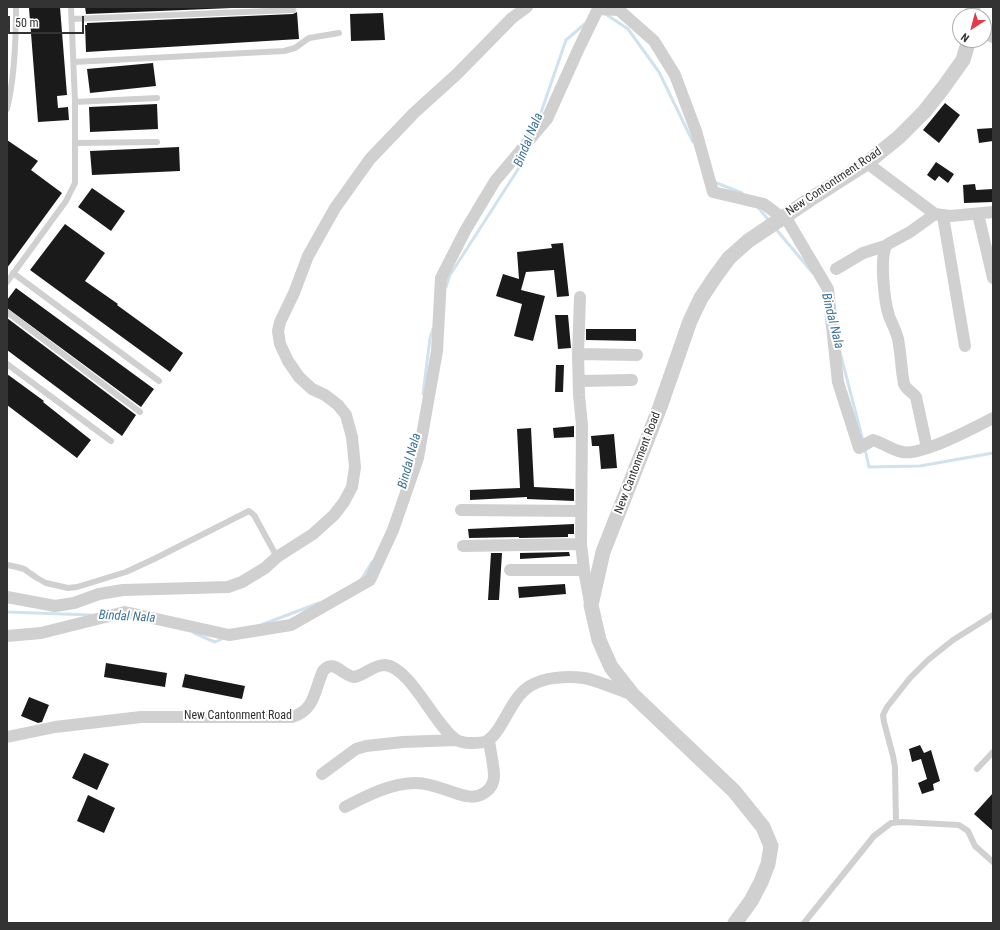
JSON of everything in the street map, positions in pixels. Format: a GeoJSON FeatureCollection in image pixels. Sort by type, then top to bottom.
{"type":"FeatureCollection","features":[{"type":"Feature","properties":{"kind":"street"},"geometry":{"type":"LineString","coordinates":[[7,597],[55,606],[74,603],[99,594],[123,590],[228,586],[242,582],[265,568],[277,557],[313,534],[334,516],[352,487],[355,467],[352,437],[346,415],[338,405],[325,395],[312,389],[299,377],[288,361],[280,344],[278,331],[280,322],[294,293],[308,256],[335,208],[370,159],[512,18],[527,7]]}},
{"type":"Feature","properties":{"kind":"street"},"geometry":{"type":"LineString","coordinates":[[7,636],[41,633],[125,612],[229,635],[290,625],[370,580],[392,530],[418,458],[437,351],[441,278],[465,231],[495,181],[547,119],[578,48],[598,9],[619,10],[654,41],[675,76],[696,131],[713,192],[764,204],[789,223],[828,290],[838,382],[859,448],[873,440],[902,452],[914,452],[953,437],[993,418]]}},
{"type":"Feature","properties":{"kind":"street","name":"New Contontment Road"},"geometry":{"type":"LineString","coordinates":[[748,241],[867,162],[898,137],[924,112],[944,88],[963,60],[967,48]]}},
{"type":"Feature","properties":{"kind":"street"},"geometry":{"type":"LineString","coordinates":[[867,162],[939,215],[965,346]]}},
{"type":"Feature","properties":{"kind":"street"},"geometry":{"type":"LineString","coordinates":[[836,269],[863,253],[885,246],[939,215],[993,212]]}},
{"type":"Feature","properties":{"kind":"street"},"geometry":{"type":"LineString","coordinates":[[978,214],[993,278]]}},
{"type":"Feature","properties":{"kind":"street","name":"New Cantonment Road"},"geometry":{"type":"LineString","coordinates":[[735,923],[751,901],[768,864],[771,846],[763,827],[734,791],[633,695],[611,667],[599,640],[591,605],[603,552],[660,407],[690,321],[715,277],[730,258],[748,241]]}},
{"type":"Feature","properties":{"kind":"street"},"geometry":{"type":"LineString","coordinates":[[885,246],[883,255],[887,306],[898,338],[904,384],[916,397],[927,448]]}},
{"type":"Feature","properties":{"kind":"street"},"geometry":{"type":"LineString","coordinates":[[580,297],[578,354],[582,425],[581,544],[584,570],[591,605]]}},
{"type":"Feature","properties":{"kind":"street"},"geometry":{"type":"LineString","coordinates":[[578,354],[637,355]]}},
{"type":"Feature","properties":{"kind":"street"},"geometry":{"type":"LineString","coordinates":[[579,381],[632,380]]}},
{"type":"Feature","properties":{"kind":"street"},"geometry":{"type":"LineString","coordinates":[[460,510],[581,511]]}},
{"type":"Feature","properties":{"kind":"street"},"geometry":{"type":"LineString","coordinates":[[463,546],[581,544]]}},
{"type":"Feature","properties":{"kind":"street"},"geometry":{"type":"LineString","coordinates":[[510,570],[584,570]]}},
{"type":"Feature","properties":{"kind":"street","name":"New Cantonment Road"},"geometry":{"type":"LineString","coordinates":[[7,737],[55,727],[141,716],[292,717],[301,715],[309,708],[320,678],[326,667],[334,666],[345,674],[354,677],[380,665],[386,665],[393,667],[404,675],[456,740]]}},
{"type":"Feature","properties":{"kind":"street","name":"New Cantonment Road"},"geometry":{"type":"LineString","coordinates":[[489,740],[518,696],[530,686],[547,680],[566,677],[585,678],[633,695]]}},
{"type":"Feature","properties":{"kind":"street"},"geometry":{"type":"LineString","coordinates":[[322,774],[356,749],[366,746],[403,742],[456,740],[474,743],[489,740],[494,777],[491,788],[484,794],[468,797],[418,783],[402,784],[382,790],[344,807]]}},
{"type":"Feature","properties":{"kind":"lane"},"geometry":{"type":"LineString","coordinates":[[7,109],[12,84],[16,7]]}},
{"type":"Feature","properties":{"kind":"lane"},"geometry":{"type":"LineString","coordinates":[[7,282],[66,201],[75,183],[76,143],[71,7]]}},
{"type":"Feature","properties":{"kind":"lane"},"geometry":{"type":"LineString","coordinates":[[72,18],[293,10]]}},
{"type":"Feature","properties":{"kind":"lane"},"geometry":{"type":"LineString","coordinates":[[74,62],[284,51],[295,48],[309,38],[339,33]]}},
{"type":"Feature","properties":{"kind":"lane"},"geometry":{"type":"LineString","coordinates":[[75,102],[157,98]]}},
{"type":"Feature","properties":{"kind":"lane"},"geometry":{"type":"LineString","coordinates":[[76,143],[157,142]]}},
{"type":"Feature","properties":{"kind":"lane"},"geometry":{"type":"LineString","coordinates":[[14,273],[159,381]]}},
{"type":"Feature","properties":{"kind":"lane"},"geometry":{"type":"LineString","coordinates":[[7,312],[140,412]]}},
{"type":"Feature","properties":{"kind":"lane"},"geometry":{"type":"LineString","coordinates":[[7,364],[111,441]]}},
{"type":"Feature","properties":{"kind":"lane"},"geometry":{"type":"LineString","coordinates":[[7,566],[24,569],[46,583],[68,588],[77,587],[126,572],[249,511],[254,515],[277,557]]}},
{"type":"Feature","properties":{"kind":"lane"},"geometry":{"type":"LineString","coordinates":[[896,822],[894,756],[883,715],[887,707],[910,678],[928,660],[953,640],[993,614]]}},
{"type":"Feature","properties":{"kind":"lane"},"geometry":{"type":"LineString","coordinates":[[977,769],[993,752]]}},
{"type":"Feature","properties":{"kind":"lane"},"geometry":{"type":"LineString","coordinates":[[804,923],[874,836],[896,822],[959,825],[968,831],[975,846],[993,862]]}},
{"type":"Feature","properties":{"kind":"building"},"geometry":{"type":"Polygon","coordinates":[[[60,7],[67,95],[57,96],[58,108],[68,107],[69,120],[38,122],[29,8],[60,7]]]}},
{"type":"Feature","properties":{"kind":"building"},"geometry":{"type":"Polygon","coordinates":[[[85,7],[256,7],[86,14],[85,7]]]}},
{"type":"Feature","properties":{"kind":"building"},"geometry":{"type":"Polygon","coordinates":[[[297,12],[299,39],[86,52],[85,25],[87,25],[87,23],[293,14],[297,12]]]}},
{"type":"Feature","properties":{"kind":"building"},"geometry":{"type":"Polygon","coordinates":[[[383,13],[385,40],[351,41],[350,14],[383,13]]]}},
{"type":"Feature","properties":{"kind":"building"},"geometry":{"type":"Polygon","coordinates":[[[153,63],[156,86],[90,93],[87,69],[153,63]]]}},
{"type":"Feature","properties":{"kind":"building"},"geometry":{"type":"Polygon","coordinates":[[[945,103],[960,115],[939,143],[923,130],[945,103]]]}},
{"type":"Feature","properties":{"kind":"building"},"geometry":{"type":"Polygon","coordinates":[[[157,104],[158,129],[90,132],[89,107],[157,104]]]}},
{"type":"Feature","properties":{"kind":"building"},"geometry":{"type":"Polygon","coordinates":[[[993,128],[993,141],[979,143],[977,129],[993,128]]]}},
{"type":"Feature","properties":{"kind":"building"},"geometry":{"type":"Polygon","coordinates":[[[7,140],[38,161],[31,170],[62,193],[7,268],[7,140]]]}},
{"type":"Feature","properties":{"kind":"building"},"geometry":{"type":"Polygon","coordinates":[[[179,147],[180,171],[92,175],[90,151],[179,147]]]}},
{"type":"Feature","properties":{"kind":"building"},"geometry":{"type":"Polygon","coordinates":[[[936,162],[954,174],[948,183],[939,176],[935,181],[927,175],[936,162]]]}},
{"type":"Feature","properties":{"kind":"building"},"geometry":{"type":"Polygon","coordinates":[[[975,184],[976,190],[993,189],[993,202],[964,203],[963,185],[975,184]]]}},
{"type":"Feature","properties":{"kind":"building"},"geometry":{"type":"Polygon","coordinates":[[[92,188],[125,211],[111,231],[78,207],[92,188]]]}},
{"type":"Feature","properties":{"kind":"building"},"geometry":{"type":"Polygon","coordinates":[[[65,224],[105,253],[85,281],[183,353],[170,372],[30,270],[65,224]]]}},
{"type":"Feature","properties":{"kind":"building"},"geometry":{"type":"Polygon","coordinates":[[[563,243],[569,296],[557,297],[554,270],[526,272],[521,290],[545,296],[533,341],[514,336],[522,304],[496,296],[503,274],[519,279],[517,252],[552,248],[551,244],[563,243]]]}},
{"type":"Feature","properties":{"kind":"building"},"geometry":{"type":"Polygon","coordinates":[[[16,288],[154,389],[141,407],[7,308],[7,300],[16,288]]]}},
{"type":"Feature","properties":{"kind":"building"},"geometry":{"type":"Polygon","coordinates":[[[555,315],[568,315],[571,348],[558,349],[555,315]]]}},
{"type":"Feature","properties":{"kind":"building"},"geometry":{"type":"Polygon","coordinates":[[[7,318],[136,415],[122,436],[7,350],[7,318]]]}},
{"type":"Feature","properties":{"kind":"building"},"geometry":{"type":"Polygon","coordinates":[[[586,329],[636,329],[636,341],[586,340],[586,329]]]}},
{"type":"Feature","properties":{"kind":"building"},"geometry":{"type":"Polygon","coordinates":[[[556,365],[564,365],[563,392],[555,392],[556,365]]]}},
{"type":"Feature","properties":{"kind":"building"},"geometry":{"type":"Polygon","coordinates":[[[7,374],[44,401],[43,402],[91,440],[77,458],[7,405],[7,374]]]}},
{"type":"Feature","properties":{"kind":"building"},"geometry":{"type":"Polygon","coordinates":[[[574,426],[574,437],[554,438],[553,428],[574,426]]]}},
{"type":"Feature","properties":{"kind":"building"},"geometry":{"type":"Polygon","coordinates":[[[531,428],[534,487],[574,489],[574,501],[527,499],[527,497],[470,500],[470,490],[520,488],[517,429],[531,428]]]}},
{"type":"Feature","properties":{"kind":"building"},"geometry":{"type":"Polygon","coordinates":[[[614,434],[617,468],[601,469],[599,446],[592,446],[591,436],[614,434]]]}},
{"type":"Feature","properties":{"kind":"building"},"geometry":{"type":"Polygon","coordinates":[[[574,524],[574,534],[568,534],[568,537],[469,538],[468,529],[574,524]]]}},
{"type":"Feature","properties":{"kind":"building"},"geometry":{"type":"Polygon","coordinates":[[[569,552],[570,556],[520,559],[520,553],[569,552]]]}},
{"type":"Feature","properties":{"kind":"building"},"geometry":{"type":"Polygon","coordinates":[[[491,553],[502,553],[499,600],[488,600],[491,553]]]}},
{"type":"Feature","properties":{"kind":"building"},"geometry":{"type":"Polygon","coordinates":[[[565,584],[566,594],[519,598],[518,587],[565,584]]]}},
{"type":"Feature","properties":{"kind":"building"},"geometry":{"type":"Polygon","coordinates":[[[106,663],[167,673],[165,687],[104,677],[106,663]]]}},
{"type":"Feature","properties":{"kind":"building"},"geometry":{"type":"Polygon","coordinates":[[[185,674],[245,686],[242,699],[182,687],[185,674]]]}},
{"type":"Feature","properties":{"kind":"building"},"geometry":{"type":"Polygon","coordinates":[[[29,697],[49,705],[42,722],[38,723],[21,716],[29,697]]]}},
{"type":"Feature","properties":{"kind":"building"},"geometry":{"type":"Polygon","coordinates":[[[920,745],[924,753],[931,750],[940,781],[933,784],[934,790],[922,794],[918,783],[927,779],[921,759],[912,762],[909,749],[920,745]]]}},
{"type":"Feature","properties":{"kind":"building"},"geometry":{"type":"Polygon","coordinates":[[[84,753],[109,764],[97,790],[72,778],[84,753]]]}},
{"type":"Feature","properties":{"kind":"building"},"geometry":{"type":"Polygon","coordinates":[[[993,793],[993,831],[974,814],[993,793]]]}},
{"type":"Feature","properties":{"kind":"building"},"geometry":{"type":"Polygon","coordinates":[[[88,795],[115,808],[104,833],[77,821],[88,795]]]}},
{"type":"Feature","properties":{"kind":"waterway","name":"Bindal Nala"},"geometry":{"type":"LineString","coordinates":[[604,13],[628,29],[659,72],[693,142]]}},
{"type":"Feature","properties":{"kind":"waterway","name":"Bindal Nala"},"geometry":{"type":"LineString","coordinates":[[537,124],[566,40],[587,22]]}},
{"type":"Feature","properties":{"kind":"waterway","name":"Bindal Nala"},"geometry":{"type":"LineString","coordinates":[[446,287],[450,275],[524,160],[527,150]]}},
{"type":"Feature","properties":{"kind":"waterway","name":"Bindal Nala"},"geometry":{"type":"LineString","coordinates":[[714,182],[742,193]]}},
{"type":"Feature","properties":{"kind":"waterway","name":"Bindal Nala"},"geometry":{"type":"LineString","coordinates":[[757,206],[770,222]]}},
{"type":"Feature","properties":{"kind":"waterway","name":"Bindal Nala"},"geometry":{"type":"LineString","coordinates":[[775,228],[812,272]]}},
{"type":"Feature","properties":{"kind":"waterway","name":"Bindal Nala"},"geometry":{"type":"LineString","coordinates":[[423,394],[430,338],[433,329]]}},
{"type":"Feature","properties":{"kind":"waterway","name":"Bindal Nala"},"geometry":{"type":"LineString","coordinates":[[840,352],[863,441]]}},
{"type":"Feature","properties":{"kind":"waterway","name":"Bindal Nala"},"geometry":{"type":"LineString","coordinates":[[865,449],[869,467],[920,466],[993,453]]}},
{"type":"Feature","properties":{"kind":"waterway","name":"Bindal Nala"},"geometry":{"type":"LineString","coordinates":[[361,580],[372,562]]}},
{"type":"Feature","properties":{"kind":"waterway","name":"Bindal Nala"},"geometry":{"type":"LineString","coordinates":[[261,625],[319,603]]}},
{"type":"Feature","properties":{"kind":"waterway","name":"Bindal Nala"},"geometry":{"type":"LineString","coordinates":[[7,612],[91,615]]}},
{"type":"Feature","properties":{"kind":"waterway","name":"Bindal Nala"},"geometry":{"type":"LineString","coordinates":[[194,633],[215,642],[224,638]]}}]}
